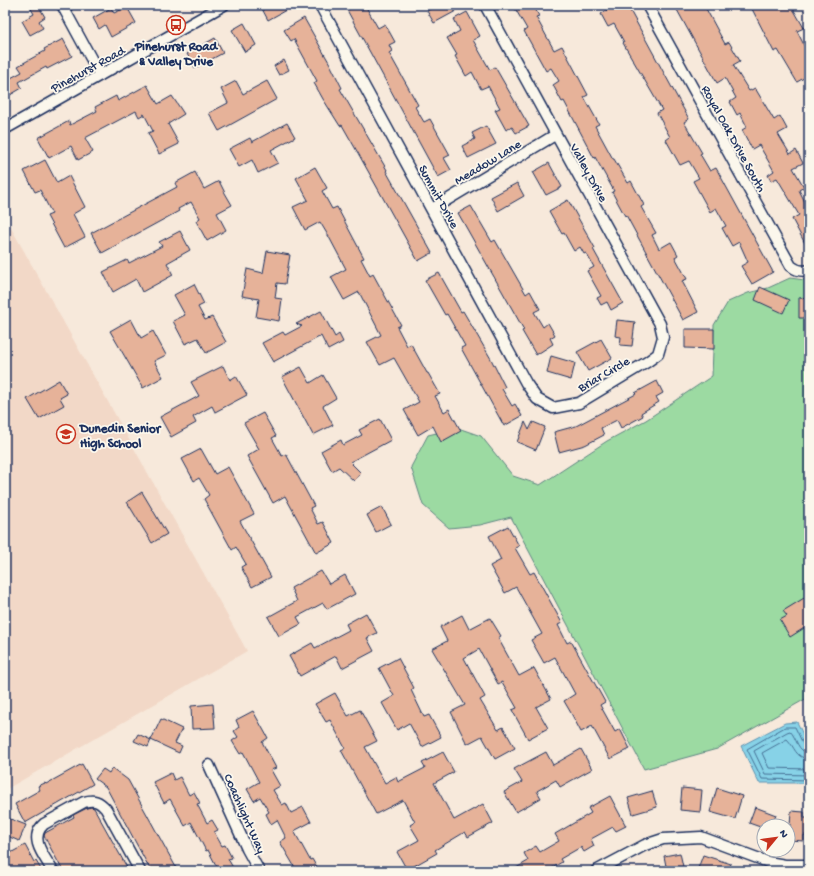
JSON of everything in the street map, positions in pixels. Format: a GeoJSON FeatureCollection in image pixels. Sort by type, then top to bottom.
{"type":"FeatureCollection","features":[{"type":"Feature","properties":{"kind":"street"},"geometry":{"type":"LineString","coordinates":[[62,5],[100,75]]}},
{"type":"Feature","properties":{"kind":"street"},"geometry":{"type":"LineString","coordinates":[[202,5],[207,14]]}},
{"type":"Feature","properties":{"kind":"street","name":"Pinehurst Road"},"geometry":{"type":"LineString","coordinates":[[5,129],[224,5]]}},
{"type":"Feature","properties":{"kind":"street","name":"Summit Drive"},"geometry":{"type":"LineString","coordinates":[[320,5],[526,383],[537,399]]}},
{"type":"Feature","properties":{"kind":"street","name":"Valley Drive"},"geometry":{"type":"LineString","coordinates":[[485,5],[660,324],[663,337],[658,354]]}},
{"type":"Feature","properties":{"kind":"street","name":"Royal Oak Drive South"},"geometry":{"type":"LineString","coordinates":[[647,5],[791,266],[796,270],[809,270]]}},
{"type":"Feature","properties":{"kind":"street","name":"Meadow Lane"},"geometry":{"type":"LineString","coordinates":[[432,209],[555,135]]}},
{"type":"Feature","properties":{"kind":"street","name":"Briar Circle"},"geometry":{"type":"LineString","coordinates":[[537,399],[553,408],[579,402],[648,362],[658,354]]}},
{"type":"Feature","properties":{"kind":"street","name":"Coachlight Way"},"geometry":{"type":"LineString","coordinates":[[209,765],[258,871]]}},
{"type":"Feature","properties":{"kind":"street"},"geometry":{"type":"LineString","coordinates":[[53,871],[38,845],[36,839],[37,832],[44,824],[90,800],[96,800],[106,809],[140,871]]}},
{"type":"Feature","properties":{"kind":"street"},"geometry":{"type":"LineString","coordinates":[[596,871],[663,838],[701,837],[768,862],[784,865],[809,865]]}},
{"type":"Feature","properties":{"kind":"shaded area","name":"Dunedin Senior High School"},"geometry":{"type":"Polygon","coordinates":[[[5,217],[247,651],[5,790],[5,217]]]}},
{"type":"Feature","properties":{"kind":"green space"},"geometry":{"type":"Polygon","coordinates":[[[790,278],[805,280],[809,292],[809,697],[717,749],[644,769],[511,517],[480,525],[449,528],[423,505],[411,467],[428,435],[458,428],[481,436],[513,476],[540,485],[607,441],[646,420],[712,376],[714,325],[728,302],[748,293],[768,288],[790,278]]]}},
{"type":"Feature","properties":{"kind":"water"},"geometry":{"type":"Polygon","coordinates":[[[797,722],[809,747],[809,783],[759,783],[741,746],[785,723],[797,722]]]}},
{"type":"Feature","properties":{"kind":"building"},"geometry":{"type":"Polygon","coordinates":[[[29,5],[38,5],[45,17],[39,21],[43,28],[30,35],[22,21],[34,14],[29,5]]]}},
{"type":"Feature","properties":{"kind":"building"},"geometry":{"type":"Polygon","coordinates":[[[260,5],[295,5],[268,20],[260,5]]]}},
{"type":"Feature","properties":{"kind":"building"},"geometry":{"type":"Polygon","coordinates":[[[357,5],[361,10],[366,7],[378,28],[385,24],[395,42],[389,45],[392,51],[389,53],[418,105],[415,107],[424,122],[430,119],[450,155],[444,158],[451,170],[438,177],[347,10],[357,5]]]}},
{"type":"Feature","properties":{"kind":"building"},"geometry":{"type":"Polygon","coordinates":[[[437,5],[452,5],[456,11],[434,23],[427,11],[437,5]]]}},
{"type":"Feature","properties":{"kind":"building"},"geometry":{"type":"Polygon","coordinates":[[[513,5],[533,5],[539,16],[536,17],[554,50],[562,46],[588,95],[584,97],[599,124],[595,126],[613,159],[628,183],[631,181],[644,205],[641,207],[656,233],[652,235],[659,249],[671,242],[678,255],[675,257],[687,279],[682,281],[698,312],[683,320],[612,192],[614,191],[595,157],[594,158],[564,101],[562,102],[553,85],[559,81],[551,68],[546,71],[524,31],[527,29],[513,5]]]}},
{"type":"Feature","properties":{"kind":"building"},"geometry":{"type":"Polygon","coordinates":[[[604,5],[627,5],[689,119],[684,122],[702,153],[700,154],[710,171],[716,168],[773,272],[752,284],[741,266],[748,262],[739,242],[732,246],[722,228],[726,226],[716,208],[710,212],[693,181],[699,178],[689,161],[680,165],[666,140],[670,137],[657,113],[662,110],[623,43],[624,42],[614,24],[608,27],[601,14],[607,10],[604,5]]]}},
{"type":"Feature","properties":{"kind":"building"},"geometry":{"type":"Polygon","coordinates":[[[682,5],[704,5],[725,44],[729,42],[740,61],[733,65],[749,91],[755,88],[774,120],[780,116],[787,129],[778,134],[790,154],[796,150],[803,163],[793,168],[804,187],[799,190],[809,210],[809,251],[792,219],[799,215],[777,178],[771,181],[768,175],[774,171],[759,145],[752,149],[742,130],[747,127],[740,113],[737,115],[730,102],[736,98],[725,78],[717,83],[676,8],[682,5]]]}},
{"type":"Feature","properties":{"kind":"building"},"geometry":{"type":"Polygon","coordinates":[[[750,5],[791,5],[804,28],[797,31],[809,55],[809,75],[797,82],[778,50],[774,52],[750,5]]]}},
{"type":"Feature","properties":{"kind":"building"},"geometry":{"type":"Polygon","coordinates":[[[127,7],[136,23],[111,37],[105,25],[99,29],[93,18],[111,8],[114,13],[127,7]]]}},
{"type":"Feature","properties":{"kind":"building"},"geometry":{"type":"Polygon","coordinates":[[[467,12],[480,36],[473,40],[490,70],[495,67],[529,126],[516,133],[512,127],[506,130],[495,110],[500,108],[488,86],[481,89],[472,72],[466,76],[455,56],[457,55],[447,38],[460,31],[454,19],[467,12]]]}},
{"type":"Feature","properties":{"kind":"building"},"geometry":{"type":"Polygon","coordinates":[[[304,18],[330,64],[342,88],[340,89],[387,170],[386,171],[432,253],[418,261],[342,125],[340,126],[314,83],[317,81],[294,39],[291,41],[284,30],[304,18]]]}},
{"type":"Feature","properties":{"kind":"building"},"geometry":{"type":"Polygon","coordinates":[[[244,23],[256,45],[245,52],[232,30],[244,23]]]}},
{"type":"Feature","properties":{"kind":"building"},"geometry":{"type":"Polygon","coordinates":[[[215,38],[223,53],[195,68],[187,54],[215,38]]]}},
{"type":"Feature","properties":{"kind":"building"},"geometry":{"type":"Polygon","coordinates":[[[63,39],[72,56],[47,69],[46,67],[19,82],[22,88],[5,98],[5,81],[22,72],[18,66],[45,51],[44,49],[63,39]]]}},
{"type":"Feature","properties":{"kind":"building"},"geometry":{"type":"Polygon","coordinates":[[[284,60],[289,70],[279,75],[274,66],[284,60]]]}},
{"type":"Feature","properties":{"kind":"building"},"geometry":{"type":"Polygon","coordinates":[[[236,81],[243,94],[267,81],[277,99],[219,131],[209,113],[228,103],[221,89],[236,81]]]}},
{"type":"Feature","properties":{"kind":"building"},"geometry":{"type":"Polygon","coordinates":[[[147,85],[158,104],[172,96],[184,114],[168,124],[179,144],[159,154],[148,133],[153,131],[144,114],[139,117],[136,111],[85,138],[93,152],[78,160],[71,146],[49,158],[38,138],[69,121],[70,125],[97,111],[95,107],[116,96],[118,101],[147,85]]]}},
{"type":"Feature","properties":{"kind":"building"},"geometry":{"type":"Polygon","coordinates":[[[287,123],[295,137],[271,150],[278,163],[258,173],[252,160],[239,167],[229,149],[250,138],[252,142],[287,123]]]}},
{"type":"Feature","properties":{"kind":"building"},"geometry":{"type":"Polygon","coordinates":[[[486,126],[496,144],[468,158],[462,146],[475,139],[472,133],[486,126]]]}},
{"type":"Feature","properties":{"kind":"building"},"geometry":{"type":"Polygon","coordinates":[[[45,160],[57,183],[69,176],[85,207],[73,214],[85,237],[64,248],[47,216],[52,214],[40,190],[35,192],[24,171],[45,160]]]}},
{"type":"Feature","properties":{"kind":"building"},"geometry":{"type":"Polygon","coordinates":[[[549,163],[562,187],[546,195],[533,172],[549,163]]]}},
{"type":"Feature","properties":{"kind":"building"},"geometry":{"type":"Polygon","coordinates":[[[315,167],[327,188],[322,191],[332,209],[337,207],[364,258],[361,259],[370,276],[373,274],[401,325],[397,327],[407,346],[411,344],[440,394],[435,396],[444,412],[449,409],[461,431],[441,442],[433,426],[418,435],[404,410],[419,402],[394,358],[380,365],[367,342],[381,335],[359,292],[344,300],[331,277],[346,269],[329,237],[320,222],[305,230],[293,207],[308,200],[296,178],[315,167]]]}},
{"type":"Feature","properties":{"kind":"building"},"geometry":{"type":"Polygon","coordinates":[[[195,172],[204,189],[219,181],[232,205],[217,213],[226,230],[207,241],[196,221],[200,218],[191,202],[178,209],[179,211],[102,253],[91,233],[177,187],[175,183],[195,172]]]}},
{"type":"Feature","properties":{"kind":"building"},"geometry":{"type":"Polygon","coordinates":[[[517,183],[524,196],[498,211],[491,197],[517,183]]]}},
{"type":"Feature","properties":{"kind":"building"},"geometry":{"type":"Polygon","coordinates":[[[568,200],[595,248],[593,249],[623,303],[611,310],[607,302],[601,305],[597,298],[601,296],[587,271],[594,267],[586,253],[584,254],[580,247],[574,251],[549,211],[568,200]]]}},
{"type":"Feature","properties":{"kind":"building"},"geometry":{"type":"Polygon","coordinates":[[[471,206],[492,242],[495,240],[526,294],[530,291],[540,309],[534,312],[543,327],[548,323],[555,335],[550,338],[553,344],[536,355],[522,331],[524,330],[458,213],[471,206]]]}},
{"type":"Feature","properties":{"kind":"building"},"geometry":{"type":"Polygon","coordinates":[[[180,231],[190,250],[167,263],[173,275],[142,292],[136,279],[113,292],[103,272],[127,260],[129,263],[162,246],[159,242],[180,231]]]}},
{"type":"Feature","properties":{"kind":"building"},"geometry":{"type":"Polygon","coordinates":[[[267,251],[290,255],[285,284],[277,283],[275,298],[282,299],[279,321],[256,317],[259,299],[242,296],[247,269],[263,273],[267,251]]]}},
{"type":"Feature","properties":{"kind":"building"},"geometry":{"type":"Polygon","coordinates":[[[439,273],[461,312],[463,311],[491,359],[505,387],[502,389],[512,406],[515,404],[522,416],[504,426],[461,348],[465,346],[425,280],[439,273]]]}},
{"type":"Feature","properties":{"kind":"building"},"geometry":{"type":"Polygon","coordinates":[[[194,284],[204,304],[198,307],[205,320],[212,317],[226,342],[206,353],[198,338],[185,344],[173,321],[185,315],[174,295],[194,284]]]}},
{"type":"Feature","properties":{"kind":"building"},"geometry":{"type":"Polygon","coordinates":[[[760,287],[789,300],[783,313],[755,300],[760,287]]]}},
{"type":"Feature","properties":{"kind":"building"},"geometry":{"type":"Polygon","coordinates":[[[809,297],[809,318],[799,318],[799,298],[809,297]]]}},
{"type":"Feature","properties":{"kind":"building"},"geometry":{"type":"Polygon","coordinates":[[[321,311],[335,337],[339,334],[343,342],[328,350],[321,336],[273,362],[262,343],[283,332],[285,335],[302,326],[296,324],[321,311]]]}},
{"type":"Feature","properties":{"kind":"building"},"geometry":{"type":"Polygon","coordinates":[[[131,319],[141,338],[153,331],[166,355],[154,361],[163,377],[143,388],[110,331],[131,319]]]}},
{"type":"Feature","properties":{"kind":"building"},"geometry":{"type":"Polygon","coordinates":[[[617,320],[635,322],[632,346],[620,345],[621,337],[615,336],[617,320]]]}},
{"type":"Feature","properties":{"kind":"building"},"geometry":{"type":"Polygon","coordinates":[[[685,329],[714,329],[714,349],[685,348],[685,329]]]}},
{"type":"Feature","properties":{"kind":"building"},"geometry":{"type":"Polygon","coordinates":[[[601,339],[612,358],[588,371],[577,352],[601,339]]]}},
{"type":"Feature","properties":{"kind":"building"},"geometry":{"type":"Polygon","coordinates":[[[551,356],[575,363],[571,380],[547,373],[551,356]]]}},
{"type":"Feature","properties":{"kind":"building"},"geometry":{"type":"Polygon","coordinates":[[[223,366],[230,380],[236,376],[247,395],[215,412],[212,406],[193,417],[196,423],[171,437],[160,417],[199,396],[191,382],[223,366]]]}},
{"type":"Feature","properties":{"kind":"building"},"geometry":{"type":"Polygon","coordinates":[[[301,367],[310,383],[323,375],[336,398],[323,406],[333,425],[313,435],[282,377],[301,367]]]}},
{"type":"Feature","properties":{"kind":"building"},"geometry":{"type":"Polygon","coordinates":[[[59,380],[67,394],[60,398],[64,405],[39,419],[27,399],[59,380]]]}},
{"type":"Feature","properties":{"kind":"building"},"geometry":{"type":"Polygon","coordinates":[[[657,381],[663,393],[656,397],[659,402],[641,413],[643,416],[621,428],[617,420],[601,428],[604,435],[585,445],[559,452],[554,432],[576,426],[657,381]]]}},
{"type":"Feature","properties":{"kind":"building"},"geometry":{"type":"Polygon","coordinates":[[[263,413],[276,436],[272,438],[282,456],[286,454],[314,506],[310,508],[318,524],[323,522],[334,543],[316,553],[285,496],[273,503],[247,456],[259,449],[244,423],[263,413]]]}},
{"type":"Feature","properties":{"kind":"building"},"geometry":{"type":"Polygon","coordinates":[[[380,419],[391,440],[350,462],[361,473],[354,481],[339,467],[332,471],[321,451],[341,440],[343,445],[362,435],[359,430],[380,419]]]}},
{"type":"Feature","properties":{"kind":"building"},"geometry":{"type":"Polygon","coordinates":[[[525,422],[529,430],[533,422],[545,427],[536,450],[517,442],[525,422]]]}},
{"type":"Feature","properties":{"kind":"building"},"geometry":{"type":"Polygon","coordinates":[[[201,449],[215,474],[228,467],[254,514],[240,521],[271,577],[252,587],[241,567],[246,564],[236,547],[232,550],[204,499],[209,495],[199,478],[194,481],[182,459],[201,449]]]}},
{"type":"Feature","properties":{"kind":"building"},"geometry":{"type":"Polygon","coordinates":[[[142,492],[167,534],[152,543],[127,502],[142,492]]]}},
{"type":"Feature","properties":{"kind":"building"},"geometry":{"type":"Polygon","coordinates":[[[382,507],[391,524],[376,532],[367,515],[382,507]]]}},
{"type":"Feature","properties":{"kind":"building"},"geometry":{"type":"Polygon","coordinates":[[[508,526],[519,546],[515,548],[530,574],[534,572],[562,623],[558,625],[567,643],[571,641],[605,702],[600,705],[615,732],[620,729],[630,749],[610,759],[592,726],[581,732],[564,701],[575,694],[555,657],[544,663],[531,640],[542,634],[516,587],[505,593],[490,566],[501,560],[489,536],[508,526]]]}},
{"type":"Feature","properties":{"kind":"building"},"geometry":{"type":"Polygon","coordinates":[[[321,571],[329,584],[345,575],[355,594],[327,609],[323,603],[297,617],[301,624],[279,636],[268,617],[297,601],[291,588],[321,571]]]}},
{"type":"Feature","properties":{"kind":"building"},"geometry":{"type":"Polygon","coordinates":[[[809,595],[809,625],[790,637],[780,620],[787,616],[783,611],[809,595]]]}},
{"type":"Feature","properties":{"kind":"building"},"geometry":{"type":"Polygon","coordinates":[[[366,613],[377,633],[367,638],[374,651],[342,668],[336,656],[300,676],[289,656],[312,643],[315,648],[349,630],[346,624],[366,613]]]}},
{"type":"Feature","properties":{"kind":"building"},"geometry":{"type":"Polygon","coordinates":[[[462,615],[469,629],[490,618],[501,636],[498,638],[519,676],[534,668],[551,699],[536,707],[548,728],[528,739],[512,710],[517,708],[502,682],[498,684],[479,649],[464,658],[485,697],[480,700],[498,730],[503,727],[515,748],[495,759],[482,736],[467,744],[451,712],[465,705],[432,649],[447,641],[440,627],[462,615]]]}},
{"type":"Feature","properties":{"kind":"building"},"geometry":{"type":"Polygon","coordinates":[[[398,658],[414,688],[411,690],[424,717],[429,715],[441,737],[422,747],[409,723],[397,730],[382,703],[394,696],[379,668],[398,658]]]}},
{"type":"Feature","properties":{"kind":"building"},"geometry":{"type":"Polygon","coordinates":[[[335,693],[348,716],[360,710],[377,741],[365,747],[385,783],[396,777],[398,782],[425,768],[422,763],[443,752],[454,772],[434,783],[454,820],[483,804],[493,823],[468,837],[465,832],[435,850],[437,853],[407,870],[397,852],[419,840],[410,825],[415,822],[403,800],[376,814],[341,750],[345,748],[330,720],[326,722],[315,704],[335,693]]]}},
{"type":"Feature","properties":{"kind":"building"},"geometry":{"type":"Polygon","coordinates":[[[213,704],[215,728],[192,729],[191,706],[213,704]]]}},
{"type":"Feature","properties":{"kind":"building"},"geometry":{"type":"Polygon","coordinates":[[[253,711],[268,738],[262,742],[276,768],[271,770],[280,786],[273,790],[282,805],[286,803],[291,813],[303,807],[311,822],[294,831],[310,860],[312,859],[319,871],[297,871],[280,842],[286,838],[277,820],[271,824],[266,814],[269,812],[260,797],[254,801],[247,789],[259,782],[243,752],[240,754],[232,741],[238,737],[234,731],[239,727],[236,720],[253,711]]]}},
{"type":"Feature","properties":{"kind":"building"},"geometry":{"type":"Polygon","coordinates":[[[161,719],[182,729],[175,743],[182,746],[179,753],[151,740],[161,719]]]}},
{"type":"Feature","properties":{"kind":"building"},"geometry":{"type":"Polygon","coordinates":[[[138,734],[151,740],[148,747],[134,741],[138,734]]]}},
{"type":"Feature","properties":{"kind":"building"},"geometry":{"type":"Polygon","coordinates":[[[581,749],[592,769],[560,787],[556,780],[537,791],[541,798],[516,812],[504,792],[522,782],[514,769],[546,752],[553,765],[581,749]]]}},
{"type":"Feature","properties":{"kind":"building"},"geometry":{"type":"Polygon","coordinates":[[[82,764],[93,784],[25,823],[15,804],[40,790],[38,786],[45,783],[46,784],[82,764]]]}},
{"type":"Feature","properties":{"kind":"building"},"geometry":{"type":"Polygon","coordinates":[[[112,768],[128,780],[178,871],[151,871],[106,787],[95,779],[103,769],[109,773],[112,768]]]}},
{"type":"Feature","properties":{"kind":"building"},"geometry":{"type":"Polygon","coordinates":[[[171,773],[174,780],[180,777],[189,795],[194,792],[200,803],[197,804],[207,823],[212,820],[218,830],[214,832],[222,846],[225,845],[232,858],[228,859],[235,871],[219,871],[208,850],[206,851],[191,822],[185,826],[170,799],[164,803],[153,782],[171,773]]]}},
{"type":"Feature","properties":{"kind":"building"},"geometry":{"type":"Polygon","coordinates":[[[682,788],[702,790],[700,812],[680,810],[682,788]]]}},
{"type":"Feature","properties":{"kind":"building"},"geometry":{"type":"Polygon","coordinates":[[[717,788],[742,796],[735,819],[710,812],[717,788]]]}},
{"type":"Feature","properties":{"kind":"building"},"geometry":{"type":"Polygon","coordinates":[[[652,791],[657,807],[633,814],[628,798],[652,791]]]}},
{"type":"Feature","properties":{"kind":"building"},"geometry":{"type":"Polygon","coordinates":[[[610,796],[626,826],[616,831],[613,827],[591,839],[594,846],[584,852],[581,847],[560,859],[562,862],[547,871],[511,871],[528,861],[524,853],[536,846],[540,852],[559,841],[555,834],[591,813],[588,808],[610,796]]]}},
{"type":"Feature","properties":{"kind":"building"},"geometry":{"type":"Polygon","coordinates":[[[91,807],[94,808],[129,871],[63,871],[44,836],[45,833],[74,817],[73,815],[91,807]]]}},
{"type":"Feature","properties":{"kind":"building"},"geometry":{"type":"Polygon","coordinates":[[[755,807],[776,815],[775,818],[756,818],[756,826],[749,823],[755,807]]]}},
{"type":"Feature","properties":{"kind":"building"},"geometry":{"type":"Polygon","coordinates":[[[791,811],[804,812],[804,818],[809,818],[809,836],[804,835],[804,841],[796,840],[796,818],[791,818],[791,811]]]}},
{"type":"Feature","properties":{"kind":"building"},"geometry":{"type":"Polygon","coordinates":[[[5,817],[26,825],[19,841],[5,835],[5,817]]]}},
{"type":"Feature","properties":{"kind":"building"},"geometry":{"type":"Polygon","coordinates":[[[25,845],[34,862],[36,861],[42,871],[9,871],[5,863],[5,856],[25,845]]]}},
{"type":"Feature","properties":{"kind":"building"},"geometry":{"type":"Polygon","coordinates":[[[680,853],[684,871],[667,871],[664,856],[680,853]]]}},
{"type":"Feature","properties":{"kind":"building"},"geometry":{"type":"Polygon","coordinates":[[[703,855],[731,864],[728,871],[697,871],[703,855]]]}},
{"type":"Feature","properties":{"kind":"place","name":"Pinehurst Road & Valley Drive"},"geometry":{"type":"Point","coordinates":[176,25]}},
{"type":"Feature","properties":{"kind":"place","name":"Dunedin Senior High School"},"geometry":{"type":"Point","coordinates":[66,434]}}]}
